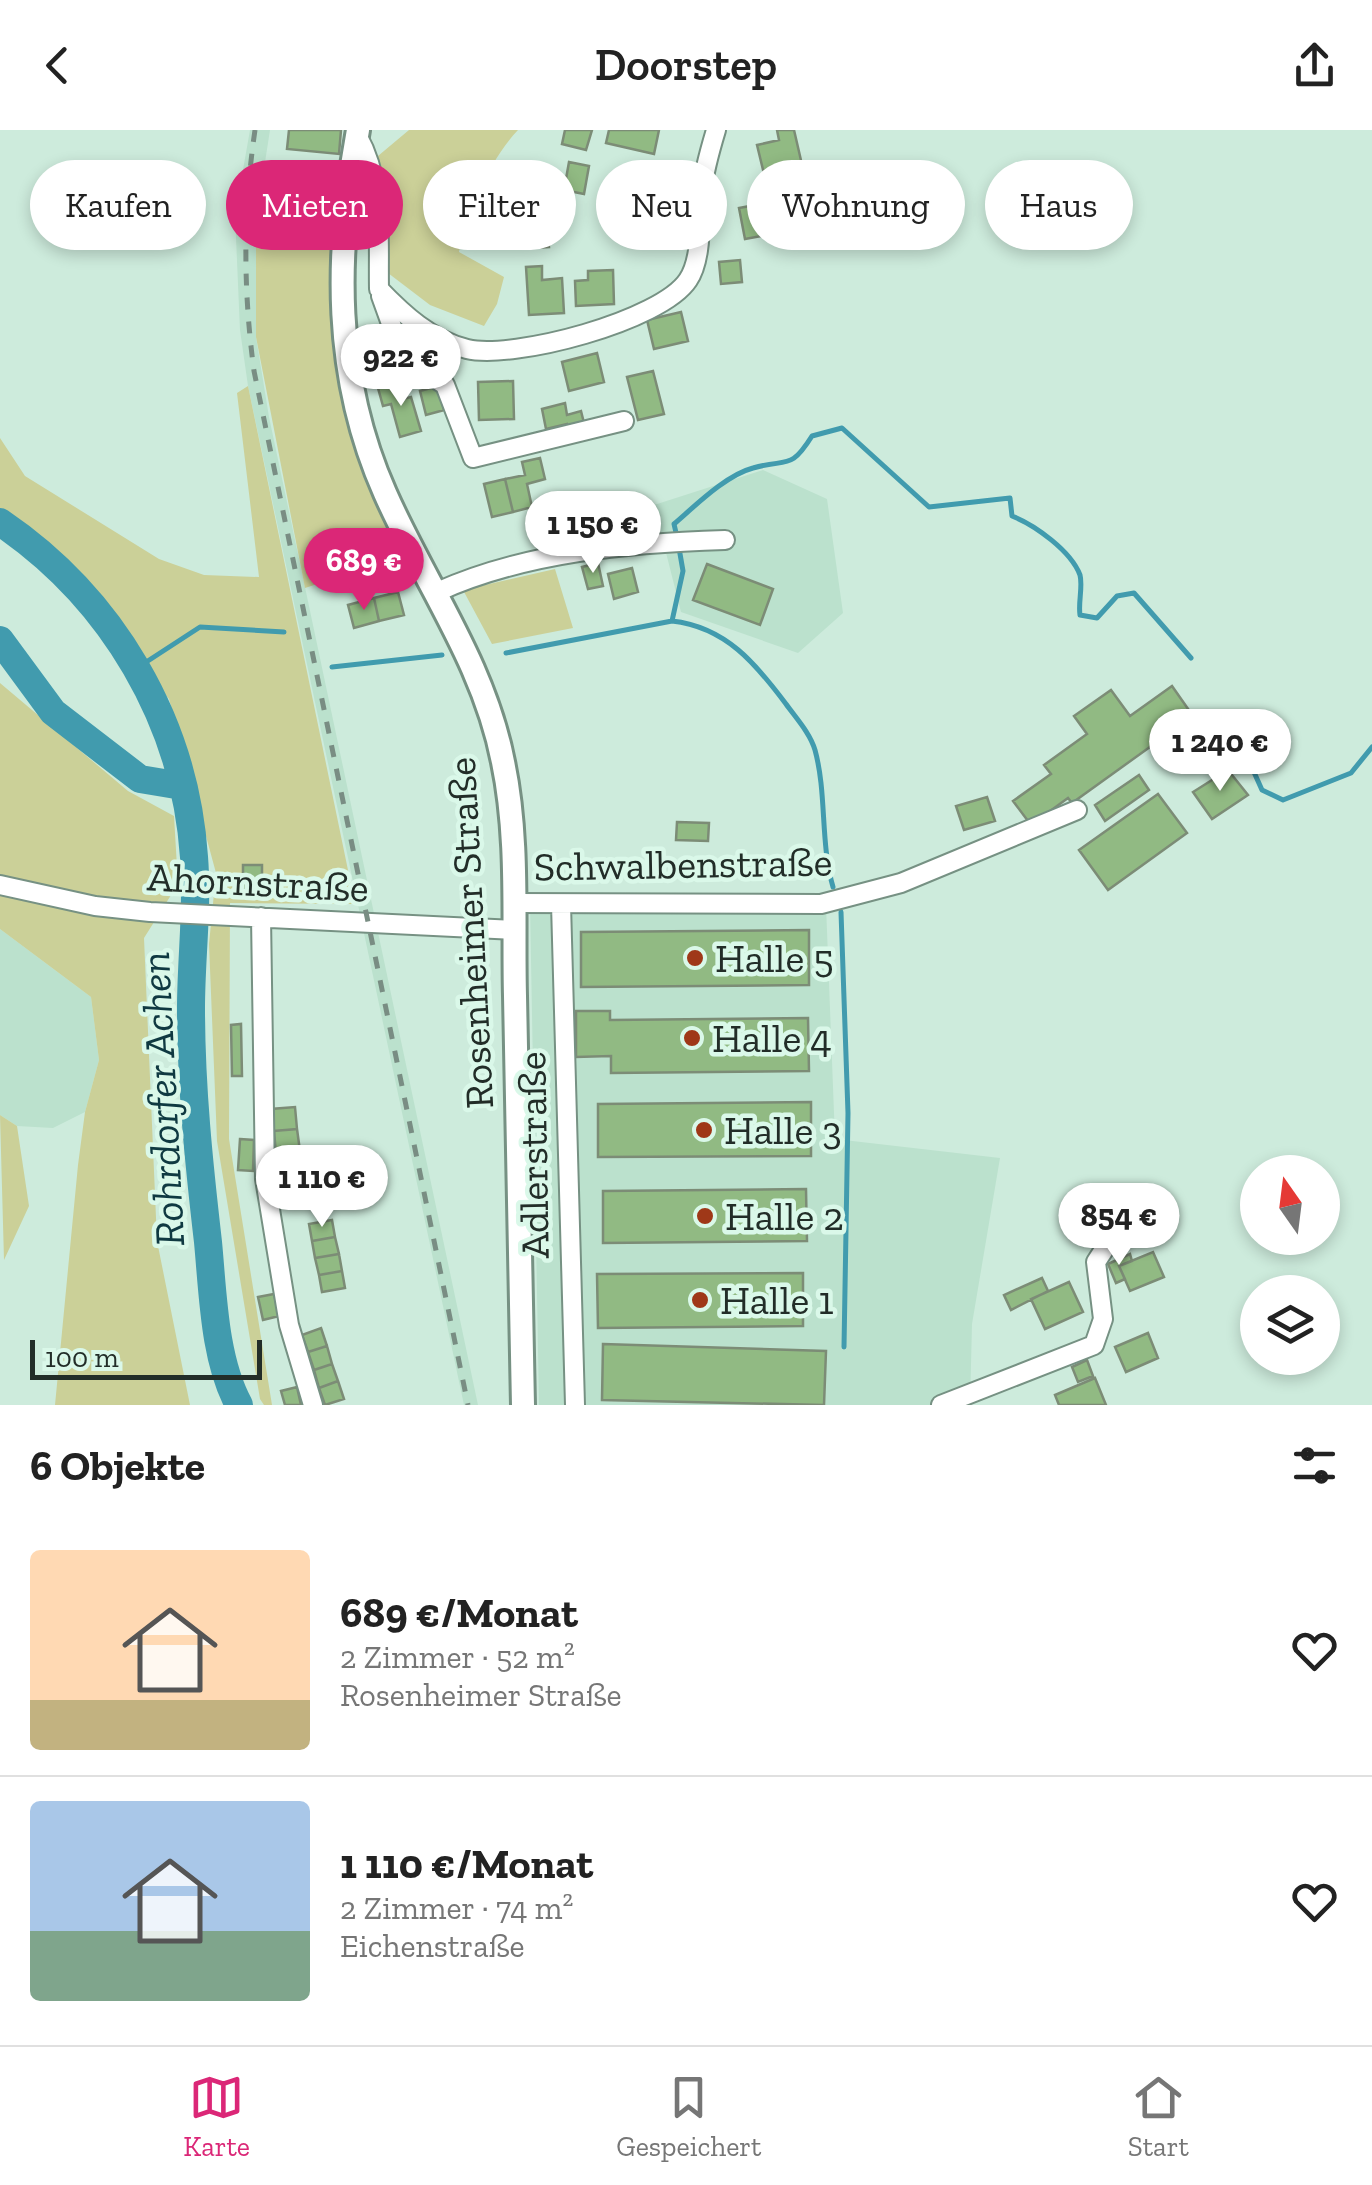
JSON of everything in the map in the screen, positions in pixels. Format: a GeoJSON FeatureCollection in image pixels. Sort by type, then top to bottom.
{"type":"FeatureCollection","features":[{"type":"Feature","properties":{"kind":"main road","name":"Rosenheimer Straße"},"geometry":{"type":"LineString","coordinates":[[357,133],[344,225],[346,374],[352,407],[385,493],[481,683],[494,721],[509,805],[524,1405]]}},
{"type":"Feature","properties":{"kind":"street"},"geometry":{"type":"LineString","coordinates":[[379,289],[426,331],[469,350],[532,346],[630,322],[681,290],[692,276],[702,191],[716,130]]}},
{"type":"Feature","properties":{"kind":"street"},"geometry":{"type":"LineString","coordinates":[[357,133],[372,161],[377,189],[379,289],[403,357],[444,385],[473,458],[624,421]]}},
{"type":"Feature","properties":{"kind":"street"},"geometry":{"type":"LineString","coordinates":[[436,592],[510,566],[564,556],[660,542],[725,540]]}},
{"type":"Feature","properties":{"kind":"street","name":"Schwalbenstraße"},"geometry":{"type":"LineString","coordinates":[[514,902],[821,904],[900,883],[1077,810]]}},
{"type":"Feature","properties":{"kind":"street","name":"Ahornstraße"},"geometry":{"type":"LineString","coordinates":[[0,886],[95,906],[164,913],[514,930]]}},
{"type":"Feature","properties":{"kind":"street","name":"Adlerstraße"},"geometry":{"type":"LineString","coordinates":[[562,904],[574,1405]]}},
{"type":"Feature","properties":{"kind":"street"},"geometry":{"type":"LineString","coordinates":[[261,918],[265,1179],[289,1325],[313,1405]]}},
{"type":"Feature","properties":{"kind":"street"},"geometry":{"type":"LineString","coordinates":[[942,1405],[1094,1345],[1103,1319],[1096,1262],[1107,1245]]}},
{"type":"Feature","properties":{"kind":"shaded area"},"geometry":{"type":"Polygon","coordinates":[[[250,130],[270,130],[265,160],[245,160],[250,130]]]}},
{"type":"Feature","properties":{"kind":"shaded area"},"geometry":{"type":"Polygon","coordinates":[[[237,250],[256,250],[256,337],[269,417],[478,1405],[464,1405],[248,386],[240,330],[237,250]]]}},
{"type":"Feature","properties":{"kind":"shaded area"},"geometry":{"type":"Polygon","coordinates":[[[763,470],[827,499],[843,613],[798,653],[681,612],[654,505],[763,470]]]}},
{"type":"Feature","properties":{"kind":"shaded area"},"geometry":{"type":"Polygon","coordinates":[[[530,903],[826,905],[835,1139],[1000,1158],[972,1324],[970,1405],[539,1405],[530,903]]]}},
{"type":"Feature","properties":{"kind":"shaded area"},"geometry":{"type":"Polygon","coordinates":[[[0,929],[91,997],[99,1060],[85,1112],[53,1128],[17,1126],[0,1115],[0,929]]]}},
{"type":"Feature","properties":{"kind":"green space"},"geometry":{"type":"Polygon","coordinates":[[[409,130],[518,130],[496,160],[423,160],[423,250],[460,250],[504,277],[497,304],[484,326],[430,305],[388,273],[388,250],[403,250],[403,160],[373,160],[409,130]]]}},
{"type":"Feature","properties":{"kind":"green space"},"geometry":{"type":"Polygon","coordinates":[[[256,250],[333,250],[334,340],[341,400],[400,557],[305,588],[256,337],[256,250]]]}},
{"type":"Feature","properties":{"kind":"green space"},"geometry":{"type":"Polygon","coordinates":[[[248,386],[355,904],[230,903],[229,1139],[272,1405],[264,1405],[260,1399],[217,1141],[209,944],[216,873],[169,699],[44,548],[0,508],[0,438],[25,476],[159,559],[204,575],[259,577],[237,393],[248,386]]]}},
{"type":"Feature","properties":{"kind":"green space"},"geometry":{"type":"Polygon","coordinates":[[[555,569],[573,628],[492,644],[463,590],[555,569]]]}},
{"type":"Feature","properties":{"kind":"green space"},"geometry":{"type":"Polygon","coordinates":[[[0,683],[128,791],[174,816],[178,884],[144,938],[157,1241],[190,1405],[55,1405],[78,1165],[85,1112],[99,1060],[91,997],[0,929],[0,683]]]}},
{"type":"Feature","properties":{"kind":"green space"},"geometry":{"type":"Polygon","coordinates":[[[0,1115],[17,1126],[29,1206],[4,1260],[0,1115]]]}},
{"type":"Feature","properties":{"kind":"building"},"geometry":{"type":"Polygon","coordinates":[[[289,130],[341,130],[339,154],[287,149],[289,130]]]}},
{"type":"Feature","properties":{"kind":"building"},"geometry":{"type":"Polygon","coordinates":[[[565,130],[592,130],[586,150],[562,144],[565,130]]]}},
{"type":"Feature","properties":{"kind":"building"},"geometry":{"type":"Polygon","coordinates":[[[609,130],[659,130],[654,154],[606,143],[609,130]]]}},
{"type":"Feature","properties":{"kind":"building"},"geometry":{"type":"Polygon","coordinates":[[[777,130],[794,130],[801,160],[761,160],[757,145],[779,140],[777,130]]]}},
{"type":"Feature","properties":{"kind":"building"},"geometry":{"type":"Polygon","coordinates":[[[576,163],[589,166],[584,194],[576,192],[576,163]]]}},
{"type":"Feature","properties":{"kind":"building"},"geometry":{"type":"Polygon","coordinates":[[[747,207],[747,239],[745,239],[739,208],[747,207]]]}},
{"type":"Feature","properties":{"kind":"building"},"geometry":{"type":"Polygon","coordinates":[[[740,260],[742,282],[721,284],[719,262],[740,260]]]}},
{"type":"Feature","properties":{"kind":"building"},"geometry":{"type":"Polygon","coordinates":[[[542,266],[542,280],[562,278],[564,313],[529,315],[526,267],[542,266]]]}},
{"type":"Feature","properties":{"kind":"building"},"geometry":{"type":"Polygon","coordinates":[[[613,270],[614,304],[576,306],[575,281],[588,280],[588,271],[613,270]]]}},
{"type":"Feature","properties":{"kind":"building"},"geometry":{"type":"Polygon","coordinates":[[[681,312],[688,341],[654,349],[647,320],[681,312]]]}},
{"type":"Feature","properties":{"kind":"building"},"geometry":{"type":"Polygon","coordinates":[[[597,353],[604,382],[569,391],[562,362],[597,353]]]}},
{"type":"Feature","properties":{"kind":"building"},"geometry":{"type":"Polygon","coordinates":[[[653,371],[664,414],[638,420],[627,377],[653,371]]]}},
{"type":"Feature","properties":{"kind":"building"},"geometry":{"type":"Polygon","coordinates":[[[513,381],[514,419],[479,420],[478,382],[513,381]]]}},
{"type":"Feature","properties":{"kind":"building"},"geometry":{"type":"Polygon","coordinates":[[[398,382],[403,399],[411,397],[421,431],[400,437],[391,404],[383,406],[378,388],[398,382]]]}},
{"type":"Feature","properties":{"kind":"building"},"geometry":{"type":"Polygon","coordinates":[[[438,386],[444,410],[426,415],[420,391],[438,386]]]}},
{"type":"Feature","properties":{"kind":"building"},"geometry":{"type":"Polygon","coordinates":[[[565,403],[567,415],[581,411],[585,427],[569,431],[567,424],[546,429],[542,409],[565,403]]]}},
{"type":"Feature","properties":{"kind":"building"},"geometry":{"type":"Polygon","coordinates":[[[540,458],[545,479],[527,484],[532,507],[513,512],[505,479],[525,475],[522,462],[540,458]]]}},
{"type":"Feature","properties":{"kind":"building"},"geometry":{"type":"Polygon","coordinates":[[[505,479],[513,512],[492,517],[484,484],[505,479]]]}},
{"type":"Feature","properties":{"kind":"building"},"geometry":{"type":"Polygon","coordinates":[[[598,563],[603,586],[588,589],[582,567],[598,563]]]}},
{"type":"Feature","properties":{"kind":"building"},"geometry":{"type":"Polygon","coordinates":[[[707,564],[773,589],[760,625],[693,600],[707,564]]]}},
{"type":"Feature","properties":{"kind":"building"},"geometry":{"type":"Polygon","coordinates":[[[632,568],[638,592],[614,599],[608,574],[632,568]]]}},
{"type":"Feature","properties":{"kind":"building"},"geometry":{"type":"Polygon","coordinates":[[[398,592],[404,615],[379,621],[374,598],[398,592]]]}},
{"type":"Feature","properties":{"kind":"building"},"geometry":{"type":"Polygon","coordinates":[[[374,598],[379,621],[354,628],[348,605],[374,598]]]}},
{"type":"Feature","properties":{"kind":"building"},"geometry":{"type":"Polygon","coordinates":[[[1172,686],[1193,716],[1072,803],[1068,798],[1031,825],[1013,801],[1051,774],[1044,765],[1087,734],[1074,716],[1111,690],[1130,716],[1172,686]]]}},
{"type":"Feature","properties":{"kind":"building"},"geometry":{"type":"Polygon","coordinates":[[[1228,770],[1248,795],[1212,819],[1193,792],[1228,770]]]}},
{"type":"Feature","properties":{"kind":"building"},"geometry":{"type":"Polygon","coordinates":[[[1139,775],[1149,790],[1105,821],[1095,805],[1139,775]]]}},
{"type":"Feature","properties":{"kind":"building"},"geometry":{"type":"Polygon","coordinates":[[[1158,794],[1187,833],[1108,890],[1079,850],[1158,794]]]}},
{"type":"Feature","properties":{"kind":"building"},"geometry":{"type":"Polygon","coordinates":[[[987,797],[995,821],[964,830],[956,806],[987,797]]]}},
{"type":"Feature","properties":{"kind":"building"},"geometry":{"type":"Polygon","coordinates":[[[677,822],[709,823],[708,841],[676,840],[677,822]]]}},
{"type":"Feature","properties":{"kind":"building"},"geometry":{"type":"Polygon","coordinates":[[[243,865],[262,865],[262,892],[243,893],[243,865]]]}},
{"type":"Feature","properties":{"kind":"building","name":"Halle 5"},"geometry":{"type":"Polygon","coordinates":[[[809,930],[809,985],[581,987],[581,932],[809,930]]]}},
{"type":"Feature","properties":{"kind":"building","name":"Halle 4"},"geometry":{"type":"Polygon","coordinates":[[[576,1011],[610,1011],[610,1020],[808,1018],[809,1071],[611,1073],[611,1056],[576,1057],[576,1011]]]}},
{"type":"Feature","properties":{"kind":"building"},"geometry":{"type":"Polygon","coordinates":[[[241,1024],[242,1076],[232,1076],[231,1025],[241,1024]]]}},
{"type":"Feature","properties":{"kind":"building","name":"Halle 3"},"geometry":{"type":"Polygon","coordinates":[[[811,1102],[811,1156],[598,1157],[598,1104],[811,1102]]]}},
{"type":"Feature","properties":{"kind":"building"},"geometry":{"type":"Polygon","coordinates":[[[295,1107],[297,1129],[274,1131],[271,1109],[295,1107]]]}},
{"type":"Feature","properties":{"kind":"building"},"geometry":{"type":"Polygon","coordinates":[[[297,1129],[300,1151],[276,1154],[274,1131],[297,1129]]]}},
{"type":"Feature","properties":{"kind":"building"},"geometry":{"type":"Polygon","coordinates":[[[240,1139],[254,1140],[253,1171],[238,1170],[240,1139]]]}},
{"type":"Feature","properties":{"kind":"building"},"geometry":{"type":"Polygon","coordinates":[[[300,1151],[302,1173],[279,1176],[276,1154],[300,1151]]]}},
{"type":"Feature","properties":{"kind":"building"},"geometry":{"type":"Polygon","coordinates":[[[302,1173],[305,1195],[282,1198],[279,1176],[302,1173]]]}},
{"type":"Feature","properties":{"kind":"building","name":"Halle 2"},"geometry":{"type":"Polygon","coordinates":[[[806,1189],[807,1241],[603,1243],[603,1191],[806,1189]]]}},
{"type":"Feature","properties":{"kind":"building"},"geometry":{"type":"Polygon","coordinates":[[[332,1220],[335,1237],[312,1241],[309,1224],[332,1220]]]}},
{"type":"Feature","properties":{"kind":"building"},"geometry":{"type":"Polygon","coordinates":[[[335,1237],[339,1254],[315,1258],[312,1241],[335,1237]]]}},
{"type":"Feature","properties":{"kind":"building"},"geometry":{"type":"Polygon","coordinates":[[[1153,1252],[1164,1277],[1130,1291],[1119,1266],[1153,1252]]]}},
{"type":"Feature","properties":{"kind":"building"},"geometry":{"type":"Polygon","coordinates":[[[339,1254],[342,1271],[319,1275],[315,1258],[339,1254]]]}},
{"type":"Feature","properties":{"kind":"building"},"geometry":{"type":"Polygon","coordinates":[[[1130,1254],[1132,1261],[1119,1266],[1125,1279],[1116,1283],[1108,1264],[1130,1254]]]}},
{"type":"Feature","properties":{"kind":"building"},"geometry":{"type":"Polygon","coordinates":[[[342,1271],[345,1288],[322,1292],[319,1275],[342,1271]]]}},
{"type":"Feature","properties":{"kind":"building","name":"Halle 1"},"geometry":{"type":"Polygon","coordinates":[[[803,1273],[803,1326],[598,1328],[597,1274],[803,1273]]]}},
{"type":"Feature","properties":{"kind":"building"},"geometry":{"type":"Polygon","coordinates":[[[1042,1278],[1048,1291],[1011,1310],[1004,1295],[1042,1278]]]}},
{"type":"Feature","properties":{"kind":"building"},"geometry":{"type":"Polygon","coordinates":[[[1069,1282],[1083,1312],[1045,1329],[1031,1299],[1069,1282]]]}},
{"type":"Feature","properties":{"kind":"building"},"geometry":{"type":"Polygon","coordinates":[[[274,1294],[279,1316],[263,1320],[258,1297],[274,1294]]]}},
{"type":"Feature","properties":{"kind":"building"},"geometry":{"type":"Polygon","coordinates":[[[321,1328],[327,1346],[308,1352],[302,1335],[321,1328]]]}},
{"type":"Feature","properties":{"kind":"building"},"geometry":{"type":"Polygon","coordinates":[[[1148,1333],[1158,1358],[1126,1372],[1115,1347],[1148,1333]]]}},
{"type":"Feature","properties":{"kind":"building"},"geometry":{"type":"Polygon","coordinates":[[[603,1344],[826,1351],[824,1405],[602,1400],[603,1344]]]}},
{"type":"Feature","properties":{"kind":"building"},"geometry":{"type":"Polygon","coordinates":[[[327,1346],[332,1364],[314,1370],[308,1352],[327,1346]]]}},
{"type":"Feature","properties":{"kind":"building"},"geometry":{"type":"Polygon","coordinates":[[[1087,1360],[1093,1376],[1078,1382],[1072,1367],[1087,1360]]]}},
{"type":"Feature","properties":{"kind":"building"},"geometry":{"type":"Polygon","coordinates":[[[332,1364],[338,1381],[319,1388],[314,1370],[332,1364]]]}},
{"type":"Feature","properties":{"kind":"building"},"geometry":{"type":"Polygon","coordinates":[[[1095,1378],[1106,1405],[1059,1405],[1055,1395],[1095,1378]]]}},
{"type":"Feature","properties":{"kind":"building"},"geometry":{"type":"Polygon","coordinates":[[[338,1381],[344,1399],[325,1405],[319,1388],[338,1381]]]}},
{"type":"Feature","properties":{"kind":"building"},"geometry":{"type":"Polygon","coordinates":[[[297,1387],[301,1405],[285,1405],[281,1391],[297,1387]]]}},
{"type":"Feature","properties":{"kind":"waterway"},"geometry":{"type":"LineString","coordinates":[[677,537],[674,524],[722,484],[753,468],[793,459],[812,436],[842,428],[929,507],[1010,498],[1012,516],[1051,540],[1075,566],[1081,579],[1080,615],[1097,618],[1117,596],[1134,593],[1191,658]]}},
{"type":"Feature","properties":{"kind":"waterway","name":"Rohrdorfer Achen"},"geometry":{"type":"LineString","coordinates":[[0,522],[76,587],[108,626],[136,667],[176,758],[188,807],[194,857],[191,1038],[199,1155],[216,1326],[224,1367],[239,1405]]}},
{"type":"Feature","properties":{"kind":"waterway"},"geometry":{"type":"LineString","coordinates":[[672,621],[683,571],[679,548]]}},
{"type":"Feature","properties":{"kind":"waterway"},"geometry":{"type":"LineString","coordinates":[[506,653],[672,621],[724,639],[763,675],[813,744],[833,887]]}},
{"type":"Feature","properties":{"kind":"waterway"},"geometry":{"type":"LineString","coordinates":[[137,668],[200,627],[284,632]]}},
{"type":"Feature","properties":{"kind":"waterway","name":"Rohrdorfer Achen"},"geometry":{"type":"LineString","coordinates":[[0,640],[53,712],[140,779],[182,786]]}},
{"type":"Feature","properties":{"kind":"waterway"},"geometry":{"type":"LineString","coordinates":[[332,667],[442,655]]}},
{"type":"Feature","properties":{"kind":"waterway"},"geometry":{"type":"LineString","coordinates":[[1225,742],[1249,761],[1262,790],[1283,800],[1351,773],[1372,747]]}},
{"type":"Feature","properties":{"kind":"waterway"},"geometry":{"type":"LineString","coordinates":[[841,912],[848,1113],[844,1347]]}},
{"type":"Feature","properties":{"kind":"railway"},"geometry":{"type":"LineString","coordinates":[[255,130],[246,250],[254,371],[468,1405]]}},
{"type":"Feature","properties":{"kind":"place","name":"Halle 5"},"geometry":{"type":"Point","coordinates":[695,958]}},
{"type":"Feature","properties":{"kind":"place","name":"Halle 4"},"geometry":{"type":"Point","coordinates":[692,1038]}},
{"type":"Feature","properties":{"kind":"place","name":"Halle 3"},"geometry":{"type":"Point","coordinates":[704,1130]}},
{"type":"Feature","properties":{"kind":"place","name":"Halle 2"},"geometry":{"type":"Point","coordinates":[705,1216]}},
{"type":"Feature","properties":{"kind":"place","name":"Halle 1"},"geometry":{"type":"Point","coordinates":[700,1300]}}]}
